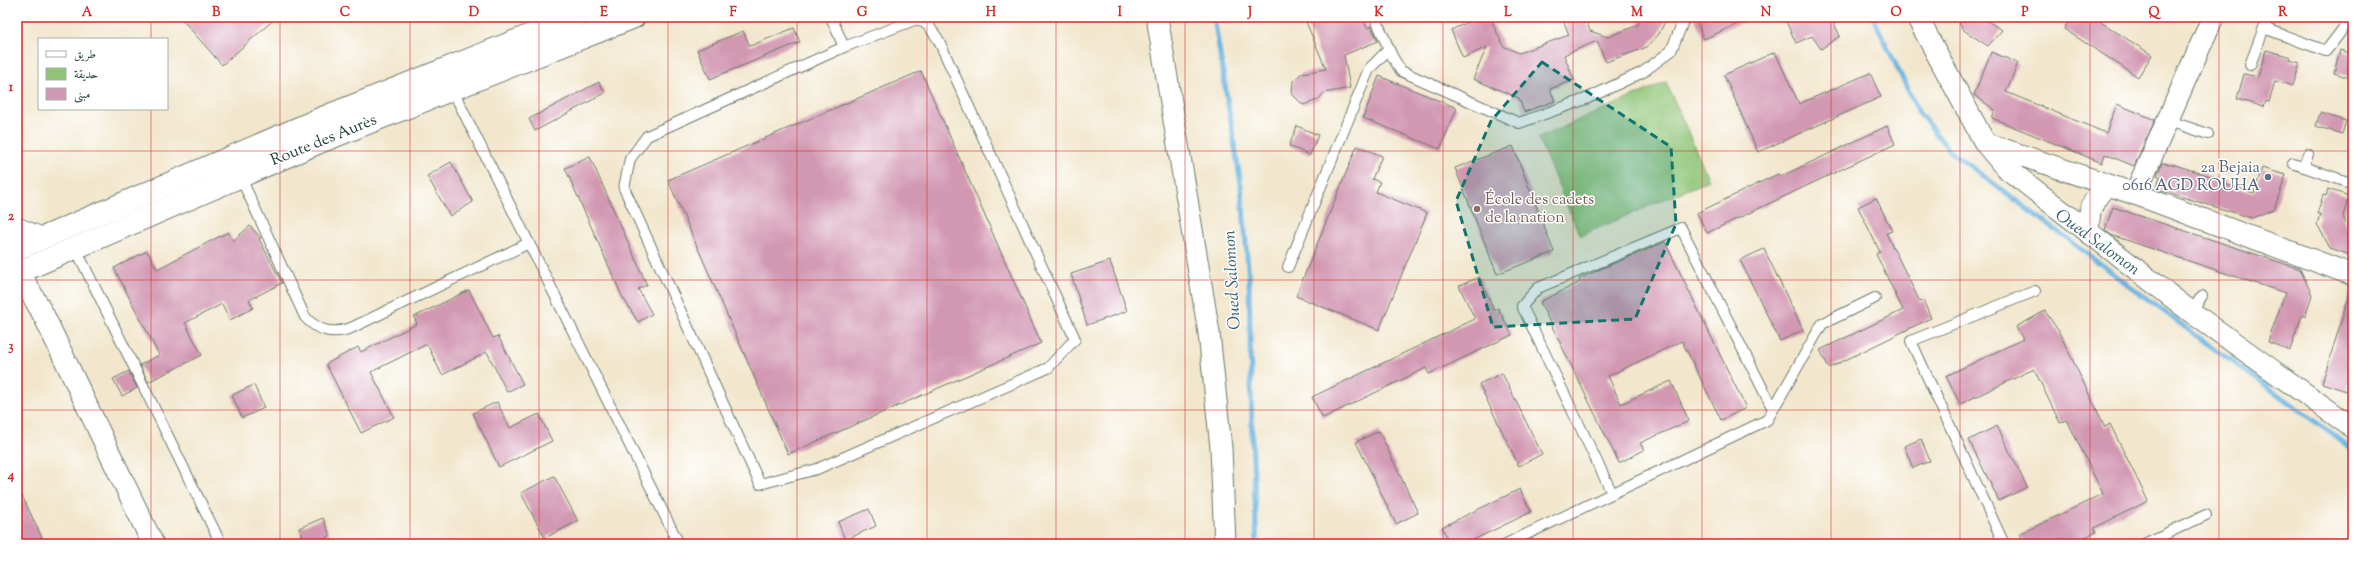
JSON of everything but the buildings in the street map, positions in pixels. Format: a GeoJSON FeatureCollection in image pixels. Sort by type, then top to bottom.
{"type":"FeatureCollection","features":[{"type":"Feature","properties":{"kind":"street","name":"Route des Aurès"},"geometry":{"type":"LineString","coordinates":[[17,249],[315,121],[576,17]]}},
{"type":"Feature","properties":{"kind":"street"},"geometry":{"type":"LineString","coordinates":[[1157,17],[1209,333],[1221,448],[1225,544]]}},
{"type":"Feature","properties":{"kind":"street"},"geometry":{"type":"LineString","coordinates":[[1917,17],[1984,143],[2005,167],[2089,233],[2197,304],[2353,428]]}},
{"type":"Feature","properties":{"kind":"street"},"geometry":{"type":"LineString","coordinates":[[2135,194],[2166,120],[2213,17]]}},
{"type":"Feature","properties":{"kind":"street","name":"Route des Aurès"},"geometry":{"type":"LineString","coordinates":[[18,271],[322,141],[452,89],[596,24],[626,18]]}},
{"type":"Feature","properties":{"kind":"street"},"geometry":{"type":"LineString","coordinates":[[1984,143],[2135,194],[2353,275]]}},
{"type":"Feature","properties":{"kind":"street"},"geometry":{"type":"LineString","coordinates":[[2089,233],[2088,219],[2091,206],[2098,194],[2108,185]]}},
{"type":"Feature","properties":{"kind":"street"},"geometry":{"type":"LineString","coordinates":[[67,227],[75,247]]}},
{"type":"Feature","properties":{"kind":"street"},"geometry":{"type":"LineString","coordinates":[[17,228],[41,238]]}},
{"type":"Feature","properties":{"kind":"street"},"geometry":{"type":"LineString","coordinates":[[18,271],[44,316],[153,544]]}},
{"type":"Feature","properties":{"kind":"lane"},"geometry":{"type":"LineString","coordinates":[[831,17],[844,47]]}},
{"type":"Feature","properties":{"kind":"lane"},"geometry":{"type":"LineString","coordinates":[[1375,17],[1389,49],[1401,71],[1519,123],[1586,99],[1643,72],[1671,51],[1685,17]]}},
{"type":"Feature","properties":{"kind":"lane"},"geometry":{"type":"LineString","coordinates":[[2250,65],[2260,29],[2268,17]]}},
{"type":"Feature","properties":{"kind":"lane"},"geometry":{"type":"LineString","coordinates":[[2260,29],[2326,51],[2352,17]]}},
{"type":"Feature","properties":{"kind":"lane"},"geometry":{"type":"LineString","coordinates":[[916,18],[928,25],[938,39],[1075,339],[1048,368],[817,469],[760,484],[624,188],[630,159],[647,136],[844,47],[916,18]]}},
{"type":"Feature","properties":{"kind":"lane"},"geometry":{"type":"LineString","coordinates":[[1288,267],[1369,69],[1389,49]]}},
{"type":"Feature","properties":{"kind":"lane"},"geometry":{"type":"LineString","coordinates":[[452,89],[679,544]]}},
{"type":"Feature","properties":{"kind":"lane"},"geometry":{"type":"LineString","coordinates":[[2166,120],[2208,134]]}},
{"type":"Feature","properties":{"kind":"lane"},"geometry":{"type":"LineString","coordinates":[[2304,167],[2308,154]]}},
{"type":"Feature","properties":{"kind":"lane"},"geometry":{"type":"LineString","coordinates":[[2293,163],[2353,184]]}},
{"type":"Feature","properties":{"kind":"lane"},"geometry":{"type":"LineString","coordinates":[[240,176],[305,317],[321,330],[331,332],[351,328],[529,243]]}},
{"type":"Feature","properties":{"kind":"lane"},"geometry":{"type":"LineString","coordinates":[[1612,494],[1522,306],[1538,288],[1681,228],[1773,409]]}},
{"type":"Feature","properties":{"kind":"lane"},"geometry":{"type":"LineString","coordinates":[[75,247],[221,544]]}},
{"type":"Feature","properties":{"kind":"lane"},"geometry":{"type":"LineString","coordinates":[[2004,544],[1911,341],[2035,291]]}},
{"type":"Feature","properties":{"kind":"lane"},"geometry":{"type":"LineString","coordinates":[[1506,544],[1767,420],[1822,324],[1875,298]]}},
{"type":"Feature","properties":{"kind":"lane"},"geometry":{"type":"LineString","coordinates":[[2144,544],[2206,515]]}},
{"type":"Feature","properties":{"kind":"highlighted area"},"geometry":{"type":"Polygon","coordinates":[[[1542,62],[1671,147],[1676,224],[1635,319],[1493,327],[1456,201],[1491,121],[1542,62]]]}},
{"type":"Feature","properties":{"kind":"green space"},"geometry":{"type":"Polygon","coordinates":[[[1666,82],[1709,180],[1580,236],[1538,138],[1666,82]]]}},
{"type":"Feature","properties":{"kind":"waterway","name":"Oued Salomon"},"geometry":{"type":"LineString","coordinates":[[1214,17],[1241,185],[1249,279],[1252,436],[1257,544]]}},
{"type":"Feature","properties":{"kind":"waterway","name":"Oued Salomon"},"geometry":{"type":"LineString","coordinates":[[1873,17],[1919,113],[1950,151],[2194,334],[2353,449]]}},
{"type":"Feature","properties":{"kind":"place","name":"2a Bejaia 0616 AGD ROUHA"},"geometry":{"type":"Point","coordinates":[2268,177]}},
{"type":"Feature","properties":{"kind":"place","name":"École des cadets de la nation"},"geometry":{"type":"Point","coordinates":[1477,209]}}]}
